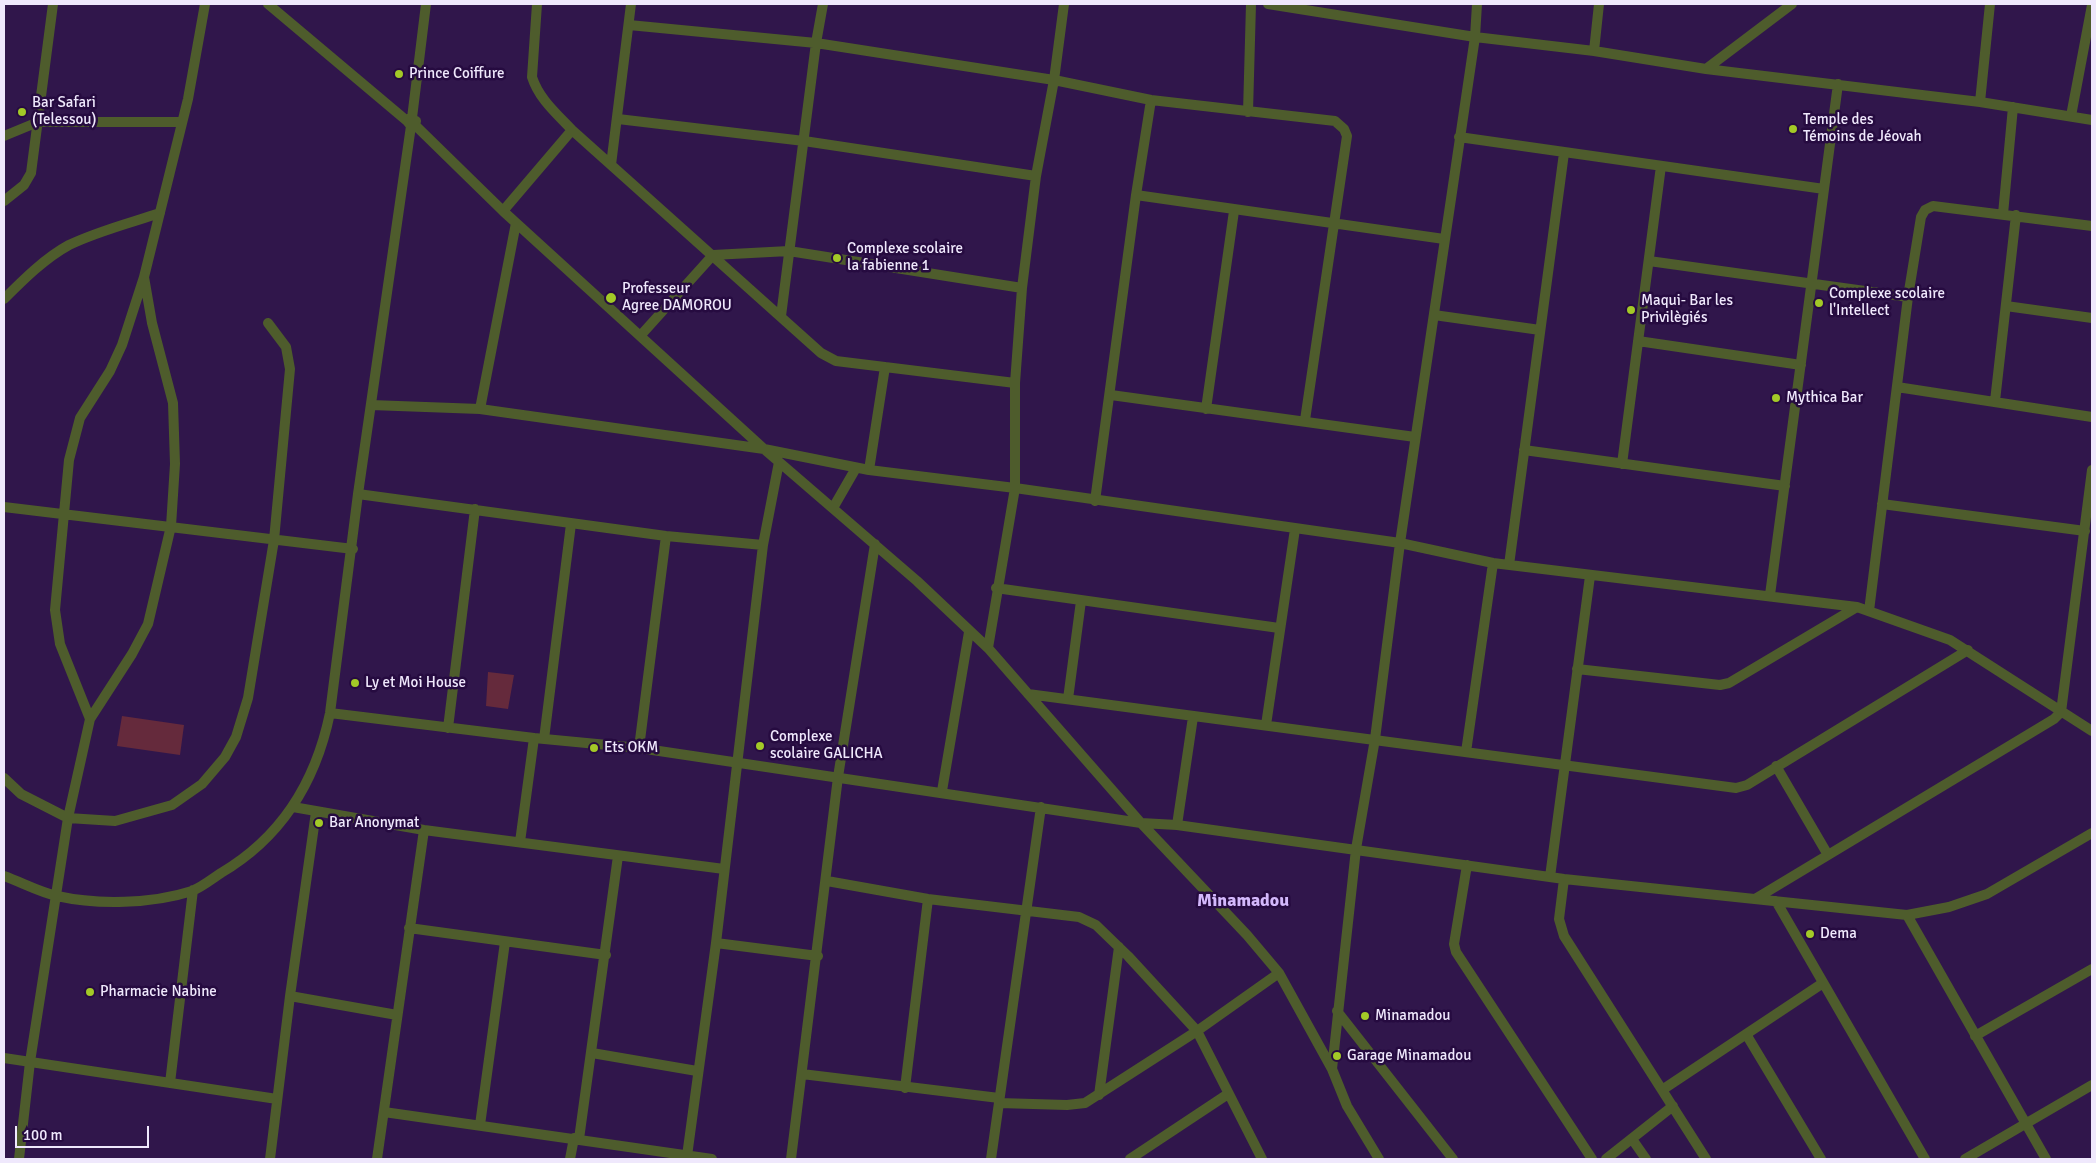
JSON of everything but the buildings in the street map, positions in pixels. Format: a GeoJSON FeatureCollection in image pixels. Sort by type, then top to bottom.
{"type":"FeatureCollection","features":[{"type":"Feature","properties":{"kind":"street"},"geometry":{"type":"LineString","coordinates":[[4,201],[20,190],[28,179],[38,122],[53,4]]}},
{"type":"Feature","properties":{"kind":"street"},"geometry":{"type":"LineString","coordinates":[[90,719],[60,644],[54,610],[69,460],[80,418],[110,371],[122,345],[144,277],[182,122],[205,4]]}},
{"type":"Feature","properties":{"kind":"street"},"geometry":{"type":"LineString","coordinates":[[268,4],[411,123],[502,211],[641,335],[764,450],[875,544],[988,648],[1141,823],[1279,973],[1332,1069],[1341,1096],[1379,1159]]}},
{"type":"Feature","properties":{"kind":"street"},"geometry":{"type":"LineString","coordinates":[[4,876],[57,896],[114,902],[141,901],[193,890],[238,863],[276,828],[293,807],[318,761],[330,713],[370,405],[411,123],[426,4]]}},
{"type":"Feature","properties":{"kind":"street"},"geometry":{"type":"LineString","coordinates":[[537,4],[532,77],[541,96],[572,130],[828,358],[1015,383]]}},
{"type":"Feature","properties":{"kind":"street"},"geometry":{"type":"LineString","coordinates":[[612,165],[632,4]]}},
{"type":"Feature","properties":{"kind":"street"},"geometry":{"type":"LineString","coordinates":[[781,316],[816,43],[823,4]]}},
{"type":"Feature","properties":{"kind":"street"},"geometry":{"type":"LineString","coordinates":[[988,648],[996,588],[1015,488],[1015,383],[1022,288],[1036,176],[1054,80],[1064,4]]}},
{"type":"Feature","properties":{"kind":"street"},"geometry":{"type":"LineString","coordinates":[[1248,112],[1251,4]]}},
{"type":"Feature","properties":{"kind":"street"},"geometry":{"type":"LineString","coordinates":[[1268,4],[1475,37],[1594,51],[1706,69],[1980,102],[2092,120]]}},
{"type":"Feature","properties":{"kind":"street"},"geometry":{"type":"LineString","coordinates":[[1332,1069],[1356,849],[1375,739],[1415,437],[1475,37],[1477,4]]}},
{"type":"Feature","properties":{"kind":"street"},"geometry":{"type":"LineString","coordinates":[[1594,51],[1599,4]]}},
{"type":"Feature","properties":{"kind":"street"},"geometry":{"type":"LineString","coordinates":[[1706,69],[1792,4]]}},
{"type":"Feature","properties":{"kind":"street"},"geometry":{"type":"LineString","coordinates":[[1980,102],[1990,4]]}},
{"type":"Feature","properties":{"kind":"street"},"geometry":{"type":"LineString","coordinates":[[2071,116],[2092,5]]}},
{"type":"Feature","properties":{"kind":"street"},"geometry":{"type":"LineString","coordinates":[[628,25],[816,43],[1054,80],[1151,100],[1335,122],[1344,129],[1346,136],[1335,224],[1304,420]]}},
{"type":"Feature","properties":{"kind":"street"},"geometry":{"type":"LineString","coordinates":[[1770,595],[1838,84]]}},
{"type":"Feature","properties":{"kind":"street"},"geometry":{"type":"LineString","coordinates":[[1095,501],[1111,395],[1136,195],[1151,100]]}},
{"type":"Feature","properties":{"kind":"street"},"geometry":{"type":"LineString","coordinates":[[2003,214],[2013,107]]}},
{"type":"Feature","properties":{"kind":"street"},"geometry":{"type":"LineString","coordinates":[[618,119],[804,141],[1036,176]]}},
{"type":"Feature","properties":{"kind":"street"},"geometry":{"type":"LineString","coordinates":[[4,136],[38,122],[182,122]]}},
{"type":"Feature","properties":{"kind":"street"},"geometry":{"type":"LineString","coordinates":[[502,211],[572,130]]}},
{"type":"Feature","properties":{"kind":"street"},"geometry":{"type":"LineString","coordinates":[[1459,137],[1824,189]]}},
{"type":"Feature","properties":{"kind":"street"},"geometry":{"type":"LineString","coordinates":[[1510,565],[1564,153]]}},
{"type":"Feature","properties":{"kind":"street"},"geometry":{"type":"LineString","coordinates":[[1622,464],[1661,166]]}},
{"type":"Feature","properties":{"kind":"street"},"geometry":{"type":"LineString","coordinates":[[1136,195],[1234,211],[1444,239]]}},
{"type":"Feature","properties":{"kind":"street"},"geometry":{"type":"LineString","coordinates":[[1869,610],[1908,297],[1921,217],[1925,210],[1934,206],[2092,226]]}},
{"type":"Feature","properties":{"kind":"street"},"geometry":{"type":"LineString","coordinates":[[1206,408],[1234,211]]}},
{"type":"Feature","properties":{"kind":"street"},"geometry":{"type":"LineString","coordinates":[[4,299],[45,261],[68,246],[87,237],[160,213]]}},
{"type":"Feature","properties":{"kind":"street"},"geometry":{"type":"LineString","coordinates":[[1995,401],[2016,216]]}},
{"type":"Feature","properties":{"kind":"street"},"geometry":{"type":"LineString","coordinates":[[480,409],[516,223]]}},
{"type":"Feature","properties":{"kind":"street"},"geometry":{"type":"LineString","coordinates":[[641,335],[713,255],[789,251],[1022,288]]}},
{"type":"Feature","properties":{"kind":"street"},"geometry":{"type":"LineString","coordinates":[[1649,261],[1908,297]]}},
{"type":"Feature","properties":{"kind":"street"},"geometry":{"type":"LineString","coordinates":[[19,1159],[30,1062],[68,818],[90,719],[132,654],[148,624],[171,526],[174,464],[173,403],[152,323],[144,277]]}},
{"type":"Feature","properties":{"kind":"street"},"geometry":{"type":"LineString","coordinates":[[2006,306],[2092,318]]}},
{"type":"Feature","properties":{"kind":"street"},"geometry":{"type":"LineString","coordinates":[[1434,315],[1540,330]]}},
{"type":"Feature","properties":{"kind":"street"},"geometry":{"type":"LineString","coordinates":[[4,778],[21,794],[68,818],[114,821],[172,805],[202,784],[225,757],[236,737],[246,704],[274,540],[290,369],[286,347],[268,323]]}},
{"type":"Feature","properties":{"kind":"street"},"geometry":{"type":"LineString","coordinates":[[1638,341],[1801,365]]}},
{"type":"Feature","properties":{"kind":"street"},"geometry":{"type":"LineString","coordinates":[[868,470],[885,367]]}},
{"type":"Feature","properties":{"kind":"street"},"geometry":{"type":"LineString","coordinates":[[1897,388],[1995,401],[2092,417]]}},
{"type":"Feature","properties":{"kind":"street"},"geometry":{"type":"LineString","coordinates":[[1111,395],[1304,420],[1415,437]]}},
{"type":"Feature","properties":{"kind":"street"},"geometry":{"type":"LineString","coordinates":[[370,405],[480,409],[764,450],[868,470],[1015,488],[1095,501],[1400,543],[1493,563],[1857,607],[1944,638],[1968,650],[2092,731]]}},
{"type":"Feature","properties":{"kind":"street"},"geometry":{"type":"LineString","coordinates":[[1524,450],[1785,486]]}},
{"type":"Feature","properties":{"kind":"street"},"geometry":{"type":"LineString","coordinates":[[687,1156],[739,762],[763,545],[779,462]]}},
{"type":"Feature","properties":{"kind":"street"},"geometry":{"type":"LineString","coordinates":[[833,508],[856,468]]}},
{"type":"Feature","properties":{"kind":"street"},"geometry":{"type":"LineString","coordinates":[[1755,899],[2054,719],[2061,712],[2092,470]]}},
{"type":"Feature","properties":{"kind":"street"},"geometry":{"type":"LineString","coordinates":[[358,494],[666,536],[763,545]]}},
{"type":"Feature","properties":{"kind":"street"},"geometry":{"type":"LineString","coordinates":[[1882,504],[2085,531]]}},
{"type":"Feature","properties":{"kind":"street"},"geometry":{"type":"LineString","coordinates":[[4,507],[352,549]]}},
{"type":"Feature","properties":{"kind":"street"},"geometry":{"type":"LineString","coordinates":[[448,728],[475,509]]}},
{"type":"Feature","properties":{"kind":"street"},"geometry":{"type":"LineString","coordinates":[[520,842],[539,738],[571,524]]}},
{"type":"Feature","properties":{"kind":"street"},"geometry":{"type":"LineString","coordinates":[[1266,725],[1295,529]]}},
{"type":"Feature","properties":{"kind":"street"},"geometry":{"type":"LineString","coordinates":[[639,748],[666,536]]}},
{"type":"Feature","properties":{"kind":"street"},"geometry":{"type":"LineString","coordinates":[[791,1159],[818,956],[838,777],[875,544]]}},
{"type":"Feature","properties":{"kind":"street"},"geometry":{"type":"LineString","coordinates":[[1466,752],[1493,563]]}},
{"type":"Feature","properties":{"kind":"street"},"geometry":{"type":"LineString","coordinates":[[1550,877],[1590,576]]}},
{"type":"Feature","properties":{"kind":"street"},"geometry":{"type":"LineString","coordinates":[[996,588],[1279,628]]}},
{"type":"Feature","properties":{"kind":"street"},"geometry":{"type":"LineString","coordinates":[[1068,699],[1081,601]]}},
{"type":"Feature","properties":{"kind":"street"},"geometry":{"type":"LineString","coordinates":[[1577,669],[1720,685],[1729,683],[1857,607]]}},
{"type":"Feature","properties":{"kind":"street"},"geometry":{"type":"LineString","coordinates":[[942,791],[969,632]]}},
{"type":"Feature","properties":{"kind":"street"},"geometry":{"type":"LineString","coordinates":[[1028,694],[1736,788],[1748,785],[1776,766],[1968,650]]}},
{"type":"Feature","properties":{"kind":"street"},"geometry":{"type":"LineString","coordinates":[[330,713],[448,728],[639,748],[942,791],[1141,823],[1177,825],[1564,879],[1907,914],[1949,907],[1987,894],[2092,833]]}},
{"type":"Feature","properties":{"kind":"street"},"geometry":{"type":"LineString","coordinates":[[1177,825],[1193,716]]}},
{"type":"Feature","properties":{"kind":"street"},"geometry":{"type":"LineString","coordinates":[[1776,766],[1828,855]]}},
{"type":"Feature","properties":{"kind":"street"},"geometry":{"type":"LineString","coordinates":[[293,807],[424,830],[724,869]]}},
{"type":"Feature","properties":{"kind":"street"},"geometry":{"type":"LineString","coordinates":[[991,1159],[1041,807]]}},
{"type":"Feature","properties":{"kind":"street"},"geometry":{"type":"LineString","coordinates":[[270,1159],[290,996],[316,812]]}},
{"type":"Feature","properties":{"kind":"street"},"geometry":{"type":"LineString","coordinates":[[377,1159],[424,830]]}},
{"type":"Feature","properties":{"kind":"street"},"geometry":{"type":"LineString","coordinates":[[570,1159],[576,1139],[592,1053],[618,856]]}},
{"type":"Feature","properties":{"kind":"street"},"geometry":{"type":"LineString","coordinates":[[1467,865],[1454,944],[1456,952],[1592,1159]]}},
{"type":"Feature","properties":{"kind":"street"},"geometry":{"type":"LineString","coordinates":[[1564,879],[1559,919],[1561,930],[1706,1159]]}},
{"type":"Feature","properties":{"kind":"street"},"geometry":{"type":"LineString","coordinates":[[827,880],[928,899],[1078,916],[1088,920],[1119,947],[1196,1032],[1262,1159]]}},
{"type":"Feature","properties":{"kind":"street"},"geometry":{"type":"LineString","coordinates":[[170,1083],[193,890]]}},
{"type":"Feature","properties":{"kind":"street"},"geometry":{"type":"LineString","coordinates":[[904,1088],[928,899]]}},
{"type":"Feature","properties":{"kind":"street"},"geometry":{"type":"LineString","coordinates":[[1776,901],[1925,1159]]}},
{"type":"Feature","properties":{"kind":"street"},"geometry":{"type":"LineString","coordinates":[[1907,914],[2024,1124],[2046,1159]]}},
{"type":"Feature","properties":{"kind":"street"},"geometry":{"type":"LineString","coordinates":[[409,928],[606,955]]}},
{"type":"Feature","properties":{"kind":"street"},"geometry":{"type":"LineString","coordinates":[[480,1125],[505,942]]}},
{"type":"Feature","properties":{"kind":"street"},"geometry":{"type":"LineString","coordinates":[[716,942],[818,956]]}},
{"type":"Feature","properties":{"kind":"street"},"geometry":{"type":"LineString","coordinates":[[1099,1095],[1119,947]]}},
{"type":"Feature","properties":{"kind":"street"},"geometry":{"type":"LineString","coordinates":[[1975,1036],[2092,969]]}},
{"type":"Feature","properties":{"kind":"street"},"geometry":{"type":"LineString","coordinates":[[802,1074],[999,1101],[1067,1106],[1085,1103],[1196,1032],[1279,973]]}},
{"type":"Feature","properties":{"kind":"street"},"geometry":{"type":"LineString","coordinates":[[1662,1090],[1823,983]]}},
{"type":"Feature","properties":{"kind":"street"},"geometry":{"type":"LineString","coordinates":[[290,996],[397,1015]]}},
{"type":"Feature","properties":{"kind":"street"},"geometry":{"type":"LineString","coordinates":[[1337,1012],[1454,1159]]}},
{"type":"Feature","properties":{"kind":"street"},"geometry":{"type":"LineString","coordinates":[[1746,1034],[1821,1159]]}},
{"type":"Feature","properties":{"kind":"street"},"geometry":{"type":"LineString","coordinates":[[592,1053],[697,1071]]}},
{"type":"Feature","properties":{"kind":"street"},"geometry":{"type":"LineString","coordinates":[[4,1058],[277,1099]]}},
{"type":"Feature","properties":{"kind":"street"},"geometry":{"type":"LineString","coordinates":[[1965,1159],[2092,1085]]}},
{"type":"Feature","properties":{"kind":"street"},"geometry":{"type":"LineString","coordinates":[[1130,1159],[1228,1094]]}},
{"type":"Feature","properties":{"kind":"street"},"geometry":{"type":"LineString","coordinates":[[1606,1159],[1673,1106]]}},
{"type":"Feature","properties":{"kind":"street"},"geometry":{"type":"LineString","coordinates":[[384,1112],[712,1159]]}},
{"type":"Feature","properties":{"kind":"street"},"geometry":{"type":"LineString","coordinates":[[1632,1138],[1646,1159]]}},
{"type":"Feature","properties":{"kind":"shaded area"},"geometry":{"type":"Polygon","coordinates":[[[488,672],[514,675],[508,709],[486,706],[488,672]]]}},
{"type":"Feature","properties":{"kind":"shaded area"},"geometry":{"type":"Polygon","coordinates":[[[122,716],[184,725],[180,755],[117,746],[122,716]]]}},
{"type":"Feature","properties":{"kind":"place","name":"Prince Coiffure"},"geometry":{"type":"Point","coordinates":[399,74]}},
{"type":"Feature","properties":{"kind":"place","name":"Bar Safari (Telessou)"},"geometry":{"type":"Point","coordinates":[22,112]}},
{"type":"Feature","properties":{"kind":"place","name":"Temple des Témoins de Jéovah"},"geometry":{"type":"Point","coordinates":[1793,129]}},
{"type":"Feature","properties":{"kind":"place","name":"Complexe scolaire la fabienne 1"},"geometry":{"type":"Point","coordinates":[837,258]}},
{"type":"Feature","properties":{"kind":"place","name":"Professeur Agree DAMOROU"},"geometry":{"type":"Point","coordinates":[611,298]}},
{"type":"Feature","properties":{"kind":"place","name":"Complexe scolaire l'Intellect"},"geometry":{"type":"Point","coordinates":[1819,303]}},
{"type":"Feature","properties":{"kind":"place","name":"Maqui- Bar les Privilègiés"},"geometry":{"type":"Point","coordinates":[1631,310]}},
{"type":"Feature","properties":{"kind":"place","name":"Mythica Bar"},"geometry":{"type":"Point","coordinates":[1776,398]}},
{"type":"Feature","properties":{"kind":"place","name":"Ly et Moi House"},"geometry":{"type":"Point","coordinates":[355,683]}},
{"type":"Feature","properties":{"kind":"place","name":"Complexe scolaire GALICHA"},"geometry":{"type":"Point","coordinates":[760,746]}},
{"type":"Feature","properties":{"kind":"place","name":"Ets OKM"},"geometry":{"type":"Point","coordinates":[594,748]}},
{"type":"Feature","properties":{"kind":"place","name":"Bar Anonymat"},"geometry":{"type":"Point","coordinates":[319,823]}},
{"type":"Feature","properties":{"kind":"place","name":"Dema"},"geometry":{"type":"Point","coordinates":[1810,934]}},
{"type":"Feature","properties":{"kind":"place","name":"Pharmacie Nabine"},"geometry":{"type":"Point","coordinates":[90,992]}},
{"type":"Feature","properties":{"kind":"place","name":"Minamadou"},"geometry":{"type":"Point","coordinates":[1365,1016]}},
{"type":"Feature","properties":{"kind":"place","name":"Garage Minamadou"},"geometry":{"type":"Point","coordinates":[1337,1056]}},
{"type":"Feature","properties":{"kind":"district","name":"Minamadou"},"geometry":{"type":"Point","coordinates":[1243,901]}}]}
